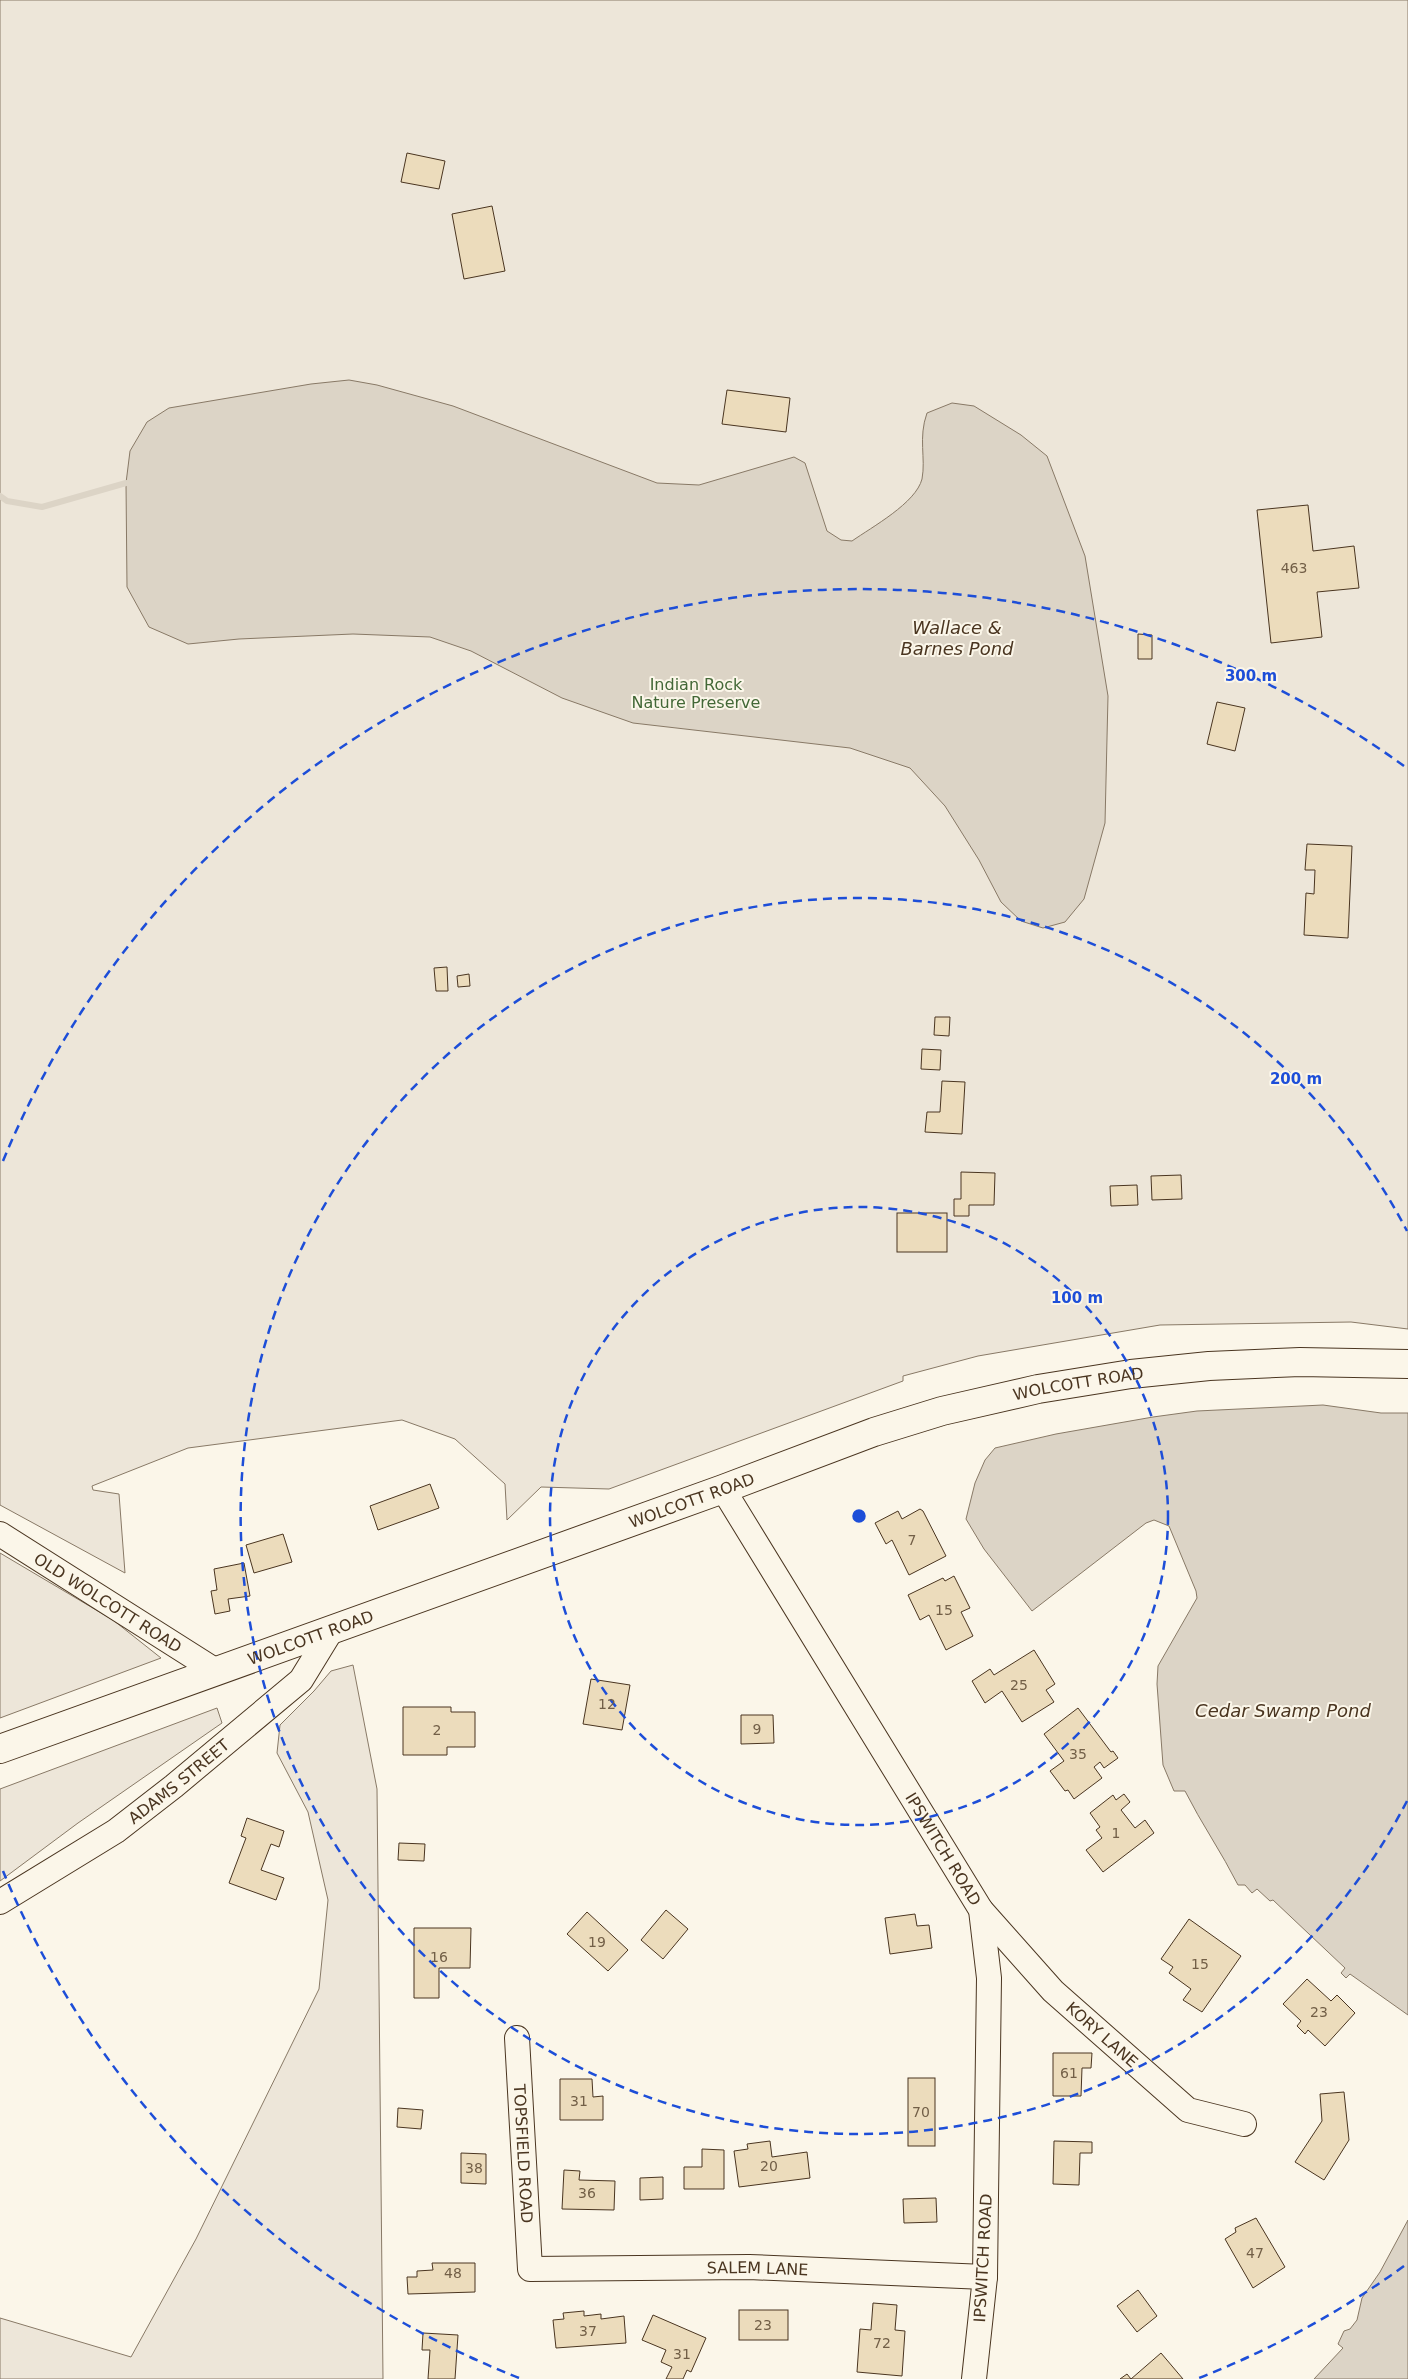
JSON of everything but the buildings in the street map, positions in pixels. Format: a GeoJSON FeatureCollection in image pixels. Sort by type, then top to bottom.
{"type":"FeatureCollection","features":[{"type":"Feature","properties":{"kind":"main road","name":"WOLCOTT ROAD"},"geometry":{"type":"LineString","coordinates":[[0,1750],[723,1489],[874,1432],[942,1411],[1038,1389],[1131,1374],[1209,1366],[1340,1361],[1408,1364]]}},
{"type":"Feature","properties":{"kind":"street","name":"IPSWITCH ROAD"},"geometry":{"type":"LineString","coordinates":[[723,1489],[981,1910],[989,1978],[985,2277],[974,2379]]}},
{"type":"Feature","properties":{"kind":"street","name":"OLD WOLCOTT ROAD"},"geometry":{"type":"LineString","coordinates":[[0,1534],[216,1671]]}},
{"type":"Feature","properties":{"kind":"street","name":"ADAMS STREET"},"geometry":{"type":"LineString","coordinates":[[0,1902],[116,1831],[174,1786],[301,1680],[331,1631]]}},
{"type":"Feature","properties":{"kind":"street","name":"KORY LANE"},"geometry":{"type":"LineString","coordinates":[[981,1910],[1053,1991],[1188,2110],[1244,2124]]}},
{"type":"Feature","properties":{"kind":"street","name":"TOPSFIELD ROAD"},"geometry":{"type":"LineString","coordinates":[[518,2038],[530,2269]]}},
{"type":"Feature","properties":{"kind":"street","name":"SALEM LANE"},"geometry":{"type":"LineString","coordinates":[[530,2269],[749,2267],[985,2277]]}},
{"type":"Feature","properties":{"kind":"green space","name":"Indian Rock Nature Preserve"},"geometry":{"type":"Polygon","coordinates":[[[0,0],[1408,0],[1408,1329],[1351,1322],[1160,1325],[978,1356],[903,1376],[903,1381],[609,1489],[541,1487],[507,1520],[505,1484],[455,1439],[402,1420],[188,1448],[92,1486],[93,1490],[119,1494],[125,1573],[0,1505],[0,0]]]}},
{"type":"Feature","properties":{"kind":"green space"},"geometry":{"type":"Polygon","coordinates":[[[0,1553],[113,1620],[161,1658],[0,1718],[0,1553]]]}},
{"type":"Feature","properties":{"kind":"green space"},"geometry":{"type":"Polygon","coordinates":[[[353,1665],[377,1789],[383,2379],[0,2379],[0,2318],[131,2357],[196,2239],[319,1989],[328,1900],[308,1812],[277,1753],[280,1725],[331,1671],[353,1665]]]}},
{"type":"Feature","properties":{"kind":"green space"},"geometry":{"type":"Polygon","coordinates":[[[217,1708],[222,1723],[78,1823],[0,1881],[0,1789],[217,1708]]]}},
{"type":"Feature","properties":{"kind":"water","name":"Wallace & Barnes Pond"},"geometry":{"type":"Polygon","coordinates":[[[349,380],[377,385],[453,406],[657,483],[699,485],[794,457],[805,463],[827,531],[841,540],[852,541],[892,514],[918,488],[923,471],[923,431],[927,413],[952,403],[974,406],[1021,435],[1047,456],[1085,556],[1108,696],[1105,823],[1084,899],[1065,922],[1043,928],[1021,921],[1001,902],[979,860],[945,806],[910,768],[850,748],[633,723],[562,698],[471,651],[430,637],[353,634],[239,639],[188,644],[149,627],[127,587],[126,483],[130,451],[147,422],[169,408],[311,384],[349,380]]]}},
{"type":"Feature","properties":{"kind":"water","name":"Cedar Swamp Pond"},"geometry":{"type":"Polygon","coordinates":[[[1323,1405],[1381,1413],[1408,1413],[1408,2015],[1350,1974],[1346,1978],[1341,1973],[1345,1968],[1273,1900],[1270,1901],[1257,1889],[1252,1893],[1245,1885],[1238,1885],[1185,1791],[1174,1791],[1163,1765],[1157,1684],[1158,1666],[1197,1598],[1196,1591],[1169,1526],[1154,1520],[1146,1523],[1032,1611],[984,1549],[966,1519],[975,1483],[985,1460],[995,1448],[1056,1434],[1197,1411],[1323,1405]]]}},
{"type":"Feature","properties":{"kind":"water"},"geometry":{"type":"Polygon","coordinates":[[[1408,2220],[1408,2379],[1314,2379],[1343,2348],[1338,2344],[1344,2331],[1350,2329],[1357,2320],[1362,2298],[1380,2272],[1408,2220]]]}},
{"type":"Feature","properties":{"kind":"waterway"},"geometry":{"type":"LineString","coordinates":[[0,496],[7,501],[42,507],[126,483]]}}]}
